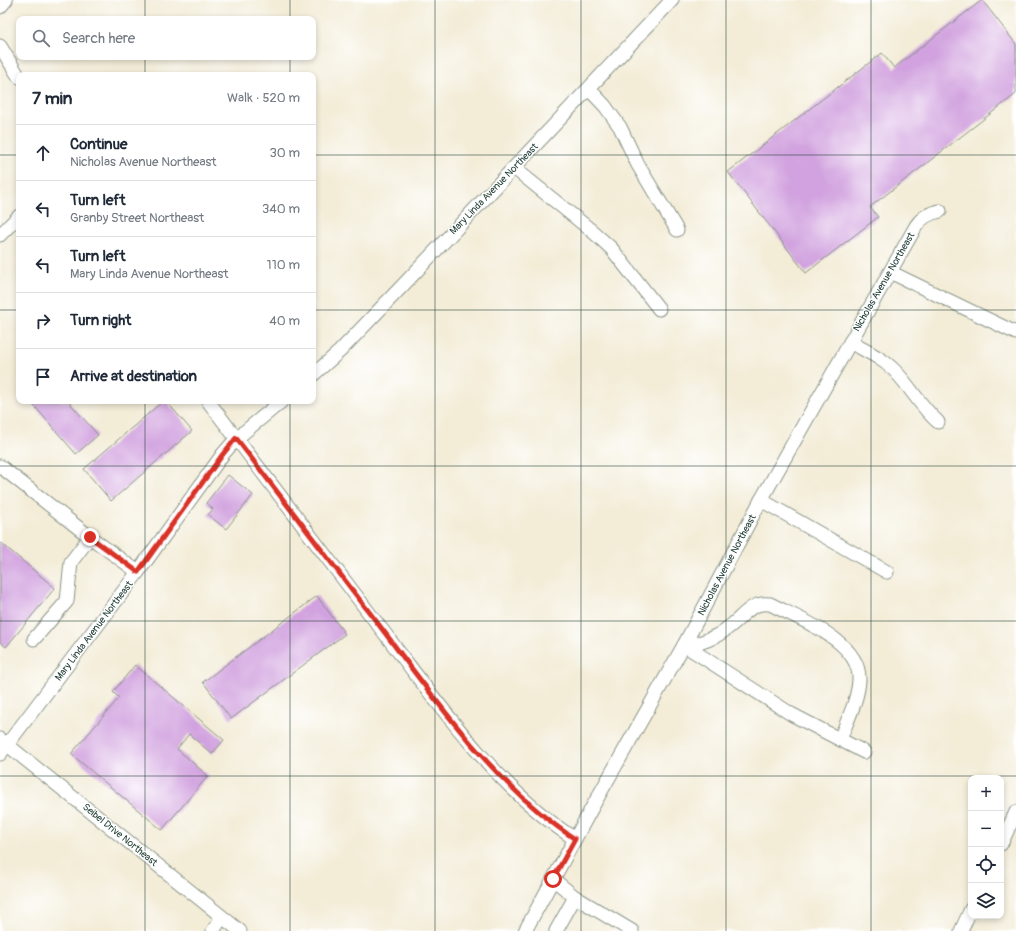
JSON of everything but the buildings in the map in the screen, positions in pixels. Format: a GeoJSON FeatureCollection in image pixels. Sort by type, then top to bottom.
{"type":"FeatureCollection","features":[{"type":"Feature","properties":{"kind":"street"},"geometry":{"type":"LineString","coordinates":[[0,7],[6,0]]}},
{"type":"Feature","properties":{"kind":"street","name":"Mary Linda Avenue Northeast"},"geometry":{"type":"LineString","coordinates":[[316,372],[340,351],[672,0]]}},
{"type":"Feature","properties":{"kind":"street"},"geometry":{"type":"LineString","coordinates":[[0,46],[16,72]]}},
{"type":"Feature","properties":{"kind":"street"},"geometry":{"type":"LineString","coordinates":[[589,89],[605,106],[620,127],[638,165],[676,230]]}},
{"type":"Feature","properties":{"kind":"street"},"geometry":{"type":"LineString","coordinates":[[514,168],[611,248],[659,309]]}},
{"type":"Feature","properties":{"kind":"street","name":"Nicholas Avenue Northeast"},"geometry":{"type":"LineString","coordinates":[[525,931],[684,645],[762,500],[890,272],[921,219],[930,213],[940,211]]}},
{"type":"Feature","properties":{"kind":"street"},"geometry":{"type":"LineString","coordinates":[[0,235],[16,219]]}},
{"type":"Feature","properties":{"kind":"street"},"geometry":{"type":"LineString","coordinates":[[890,272],[1016,333]]}},
{"type":"Feature","properties":{"kind":"street"},"geometry":{"type":"LineString","coordinates":[[850,342],[878,357],[895,371],[938,422]]}},
{"type":"Feature","properties":{"kind":"street"},"geometry":{"type":"LineString","coordinates":[[210,404],[446,713],[510,785],[560,830],[575,839]]}},
{"type":"Feature","properties":{"kind":"street","name":"Mary Linda Avenue Northeast"},"geometry":{"type":"LineString","coordinates":[[2,746],[138,572],[223,454],[236,438],[278,404]]}},
{"type":"Feature","properties":{"kind":"street"},"geometry":{"type":"LineString","coordinates":[[0,466],[90,537],[138,572]]}},
{"type":"Feature","properties":{"kind":"street"},"geometry":{"type":"LineString","coordinates":[[762,500],[887,572]]}},
{"type":"Feature","properties":{"kind":"street"},"geometry":{"type":"LineString","coordinates":[[34,639],[67,601],[71,562],[90,537]]}},
{"type":"Feature","properties":{"kind":"street"},"geometry":{"type":"LineString","coordinates":[[684,645],[699,644],[710,639],[727,629],[751,607],[765,603],[770,604],[823,632],[846,649],[855,660],[859,671],[858,690],[840,739]]}},
{"type":"Feature","properties":{"kind":"street"},"geometry":{"type":"LineString","coordinates":[[684,645],[791,714],[864,752]]}},
{"type":"Feature","properties":{"kind":"street","name":"Seibel Drive Northeast"},"geometry":{"type":"LineString","coordinates":[[2,746],[240,931]]}},
{"type":"Feature","properties":{"kind":"street"},"geometry":{"type":"LineString","coordinates":[[1004,838],[1016,812]]}},
{"type":"Feature","properties":{"kind":"street"},"geometry":{"type":"LineString","coordinates":[[553,879],[574,897],[632,931]]}},
{"type":"Feature","properties":{"kind":"street"},"geometry":{"type":"LineString","coordinates":[[556,931],[574,897]]}},
{"type":"Feature","properties":{"kind":"street"},"geometry":{"type":"LineString","coordinates":[[960,931],[968,915]]}},
{"type":"Feature","properties":{"kind":"street"},"geometry":{"type":"LineString","coordinates":[[213,931],[222,917]]}},
{"type":"Feature","properties":{"kind":"route"},"geometry":{"type":"LineString","coordinates":[[90,537],[138,572],[236,438],[446,713],[510,785],[560,830],[575,839],[553,879]]}}]}
